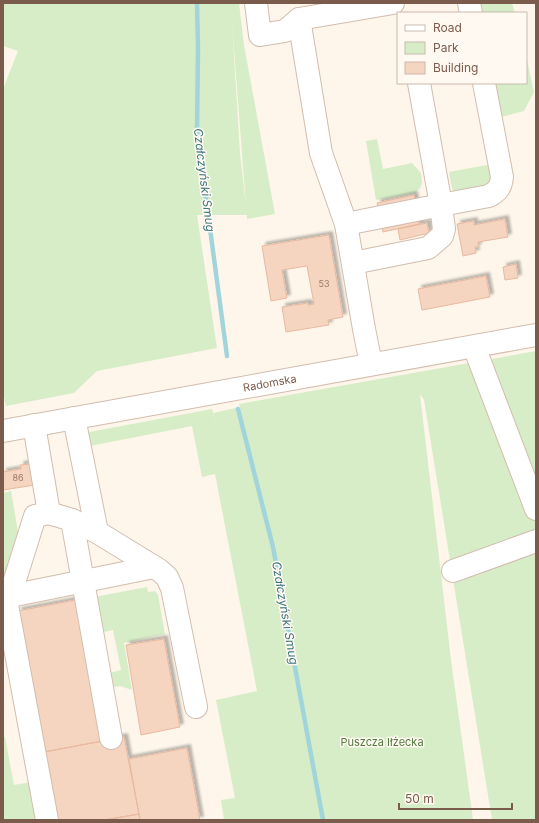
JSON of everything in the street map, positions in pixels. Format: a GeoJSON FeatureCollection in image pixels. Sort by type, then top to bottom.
{"type":"FeatureCollection","features":[{"type":"Feature","properties":{"kind":"street"},"geometry":{"type":"LineString","coordinates":[[256,3],[260,35],[285,31],[299,19],[393,3]]}},
{"type":"Feature","properties":{"kind":"street"},"geometry":{"type":"LineString","coordinates":[[299,19],[321,153],[346,224],[371,364]]}},
{"type":"Feature","properties":{"kind":"street"},"geometry":{"type":"LineString","coordinates":[[353,264],[428,248],[442,236],[444,229],[441,205],[419,84]]}},
{"type":"Feature","properties":{"kind":"street"},"geometry":{"type":"LineString","coordinates":[[346,224],[489,196],[496,193],[501,186],[502,177],[484,84]]}},
{"type":"Feature","properties":{"kind":"street","name":"Radomska"},"geometry":{"type":"LineString","coordinates":[[3,431],[536,335]]}},
{"type":"Feature","properties":{"kind":"street"},"geometry":{"type":"LineString","coordinates":[[478,357],[536,510]]}},
{"type":"Feature","properties":{"kind":"street"},"geometry":{"type":"LineString","coordinates":[[74,418],[97,532]]}},
{"type":"Feature","properties":{"kind":"street"},"geometry":{"type":"LineString","coordinates":[[34,426],[49,513]]}},
{"type":"Feature","properties":{"kind":"street"},"geometry":{"type":"LineString","coordinates":[[47,820],[7,605],[35,516],[49,513],[72,520],[97,532],[154,567],[167,577],[172,588],[196,707]]}},
{"type":"Feature","properties":{"kind":"street"},"geometry":{"type":"LineString","coordinates":[[72,520],[111,738]]}},
{"type":"Feature","properties":{"kind":"street"},"geometry":{"type":"LineString","coordinates":[[453,571],[536,541]]}},
{"type":"Feature","properties":{"kind":"street"},"geometry":{"type":"LineString","coordinates":[[10,596],[154,567]]}},
{"type":"Feature","properties":{"kind":"green space"},"geometry":{"type":"Polygon","coordinates":[[[3,3],[239,3],[244,45],[275,214],[247,219],[247,215],[197,215],[217,348],[97,371],[74,393],[6,406],[3,392],[3,89],[18,51],[3,46],[3,3]],[[232,23],[240,153],[246,206],[232,23]]]}},
{"type":"Feature","properties":{"kind":"green space"},"geometry":{"type":"Polygon","coordinates":[[[477,3],[512,3],[515,12],[478,12],[477,3]]]}},
{"type":"Feature","properties":{"kind":"green space"},"geometry":{"type":"Polygon","coordinates":[[[527,60],[534,92],[524,111],[497,118],[491,84],[527,84],[527,60]]]}},
{"type":"Feature","properties":{"kind":"green space"},"geometry":{"type":"Polygon","coordinates":[[[377,139],[383,169],[412,163],[421,173],[422,183],[420,188],[415,193],[376,200],[366,141],[377,139]]]}},
{"type":"Feature","properties":{"kind":"green space"},"geometry":{"type":"Polygon","coordinates":[[[492,164],[494,186],[455,193],[452,189],[449,172],[492,164]]]}},
{"type":"Feature","properties":{"kind":"green space","name":"Puszcza Iłżecka"},"geometry":{"type":"Polygon","coordinates":[[[536,351],[536,820],[492,820],[424,400],[420,394],[451,660],[473,820],[224,820],[221,800],[235,798],[216,700],[257,691],[215,474],[202,477],[192,426],[85,447],[84,433],[212,409],[213,413],[240,407],[239,404],[536,351]]]}},
{"type":"Feature","properties":{"kind":"green space"},"geometry":{"type":"Polygon","coordinates":[[[11,491],[18,532],[3,582],[3,493],[11,491]]]}},
{"type":"Feature","properties":{"kind":"green space"},"geometry":{"type":"Polygon","coordinates":[[[147,587],[148,592],[155,591],[158,595],[165,634],[124,643],[132,690],[120,686],[108,688],[105,674],[121,670],[113,630],[96,634],[89,598],[147,587]]]}},
{"type":"Feature","properties":{"kind":"green space"},"geometry":{"type":"Polygon","coordinates":[[[3,737],[5,737],[14,785],[31,782],[37,820],[3,820],[3,737]]]}},
{"type":"Feature","properties":{"kind":"building"},"geometry":{"type":"Polygon","coordinates":[[[414,195],[419,224],[383,232],[377,203],[414,195]]]}},
{"type":"Feature","properties":{"kind":"building"},"geometry":{"type":"Polygon","coordinates":[[[505,219],[508,237],[478,242],[478,247],[475,247],[476,253],[463,256],[457,224],[474,221],[474,225],[505,219]]]}},
{"type":"Feature","properties":{"kind":"building"},"geometry":{"type":"Polygon","coordinates":[[[427,223],[429,233],[400,240],[398,229],[427,223]]]}},
{"type":"Feature","properties":{"kind":"building"},"geometry":{"type":"Polygon","coordinates":[[[329,235],[343,317],[328,320],[329,325],[286,332],[282,307],[308,303],[308,305],[314,304],[307,266],[282,270],[287,298],[271,301],[262,246],[329,235]]]}},
{"type":"Feature","properties":{"kind":"building"},"geometry":{"type":"Polygon","coordinates":[[[516,264],[518,278],[505,280],[503,267],[516,264]]]}},
{"type":"Feature","properties":{"kind":"building"},"geometry":{"type":"Polygon","coordinates":[[[486,276],[490,297],[422,310],[418,289],[486,276]]]}},
{"type":"Feature","properties":{"kind":"building"},"geometry":{"type":"Polygon","coordinates":[[[31,464],[35,485],[3,490],[3,472],[21,469],[20,465],[31,464]]]}},
{"type":"Feature","properties":{"kind":"building"},"geometry":{"type":"Polygon","coordinates":[[[76,600],[102,741],[44,752],[18,611],[76,600]]]}},
{"type":"Feature","properties":{"kind":"building"},"geometry":{"type":"Polygon","coordinates":[[[164,639],[180,727],[141,735],[126,645],[164,639]]]}},
{"type":"Feature","properties":{"kind":"building"},"geometry":{"type":"Polygon","coordinates":[[[124,737],[139,814],[104,820],[57,820],[44,752],[124,737]]]}},
{"type":"Feature","properties":{"kind":"building"},"geometry":{"type":"Polygon","coordinates":[[[187,748],[200,820],[140,820],[129,759],[187,748]]]}},
{"type":"Feature","properties":{"kind":"building"},"geometry":{"type":"Polygon","coordinates":[[[139,814],[140,820],[104,820],[139,814]]]}},
{"type":"Feature","properties":{"kind":"waterway","name":"Czałczyński Smug"},"geometry":{"type":"LineString","coordinates":[[197,3],[197,131],[227,356]]}},
{"type":"Feature","properties":{"kind":"waterway","name":"Czałczyński Smug"},"geometry":{"type":"LineString","coordinates":[[238,409],[273,547],[323,820]]}}]}
